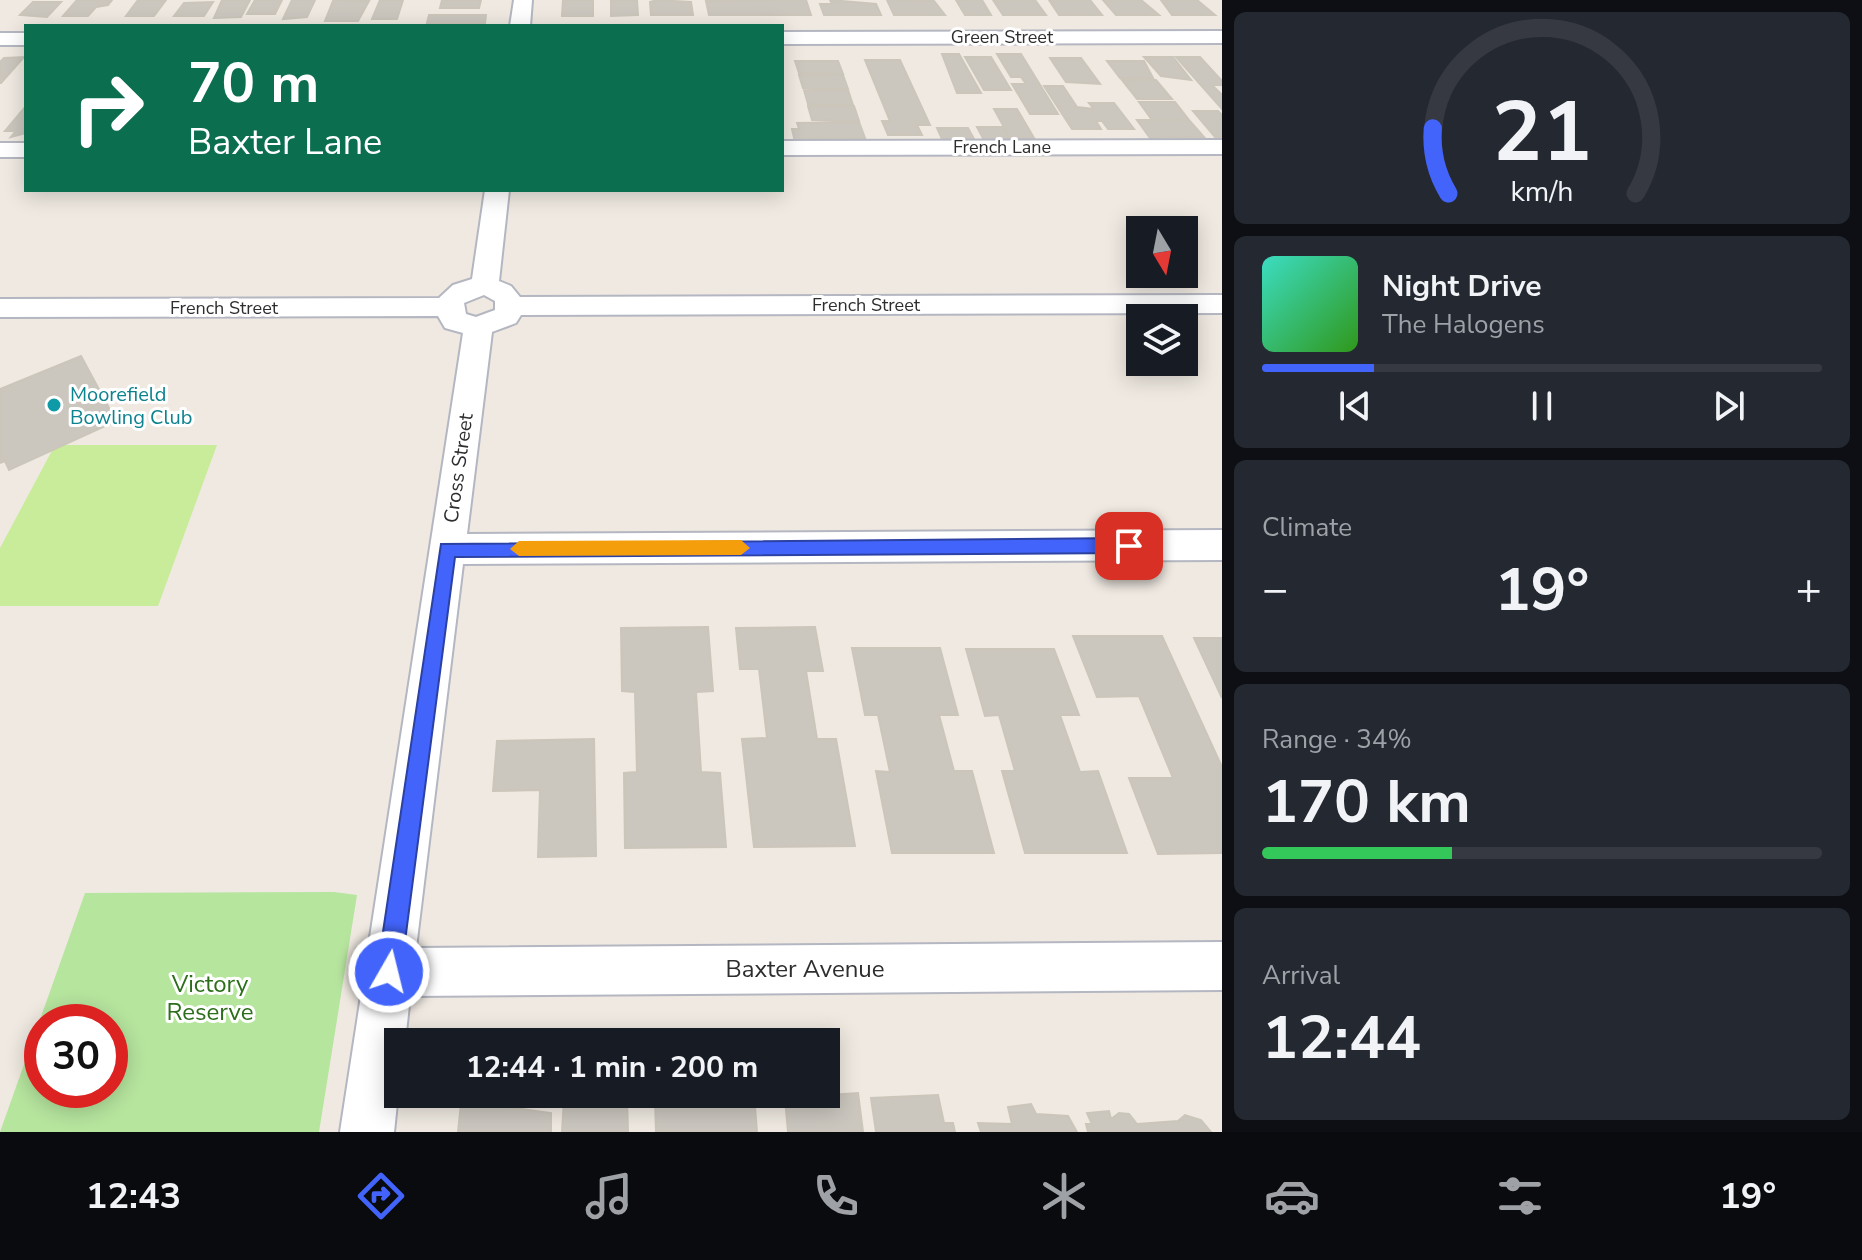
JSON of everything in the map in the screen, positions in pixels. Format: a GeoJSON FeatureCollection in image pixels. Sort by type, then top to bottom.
{"type":"FeatureCollection","features":[{"type":"Feature","properties":{"kind":"street"},"geometry":{"type":"LineString","coordinates":[[520,24],[523,0]]}},
{"type":"Feature","properties":{"kind":"street","name":"Green Street"},"geometry":{"type":"LineString","coordinates":[[784,38],[1222,37]]}},
{"type":"Feature","properties":{"kind":"street"},"geometry":{"type":"LineString","coordinates":[[0,39],[24,39]]}},
{"type":"Feature","properties":{"kind":"street","name":"French Lane"},"geometry":{"type":"LineString","coordinates":[[784,148],[1222,147]]}},
{"type":"Feature","properties":{"kind":"street"},"geometry":{"type":"LineString","coordinates":[[0,150],[24,150]]}},
{"type":"Feature","properties":{"kind":"street"},"geometry":{"type":"LineString","coordinates":[[485,286],[497,192]]}},
{"type":"Feature","properties":{"kind":"street"},"geometry":{"type":"LineString","coordinates":[[485,286],[505,293],[479,313],[458,293],[485,286]]}},
{"type":"Feature","properties":{"kind":"street","name":"French Street"},"geometry":{"type":"LineString","coordinates":[[0,308],[479,313],[1222,304]]}},
{"type":"Feature","properties":{"kind":"street","name":"Cross Street"},"geometry":{"type":"LineString","coordinates":[[367,1132],[479,313]]}},
{"type":"Feature","properties":{"kind":"street"},"geometry":{"type":"LineString","coordinates":[[447,549],[1222,545]]}},
{"type":"Feature","properties":{"kind":"street","name":"Baxter Avenue"},"geometry":{"type":"LineString","coordinates":[[389,972],[1222,966]]}},
{"type":"Feature","properties":{"kind":"green space"},"geometry":{"type":"Polygon","coordinates":[[[55,445],[217,445],[158,606],[0,606],[0,548],[55,445]]]}},
{"type":"Feature","properties":{"kind":"green space","name":"Victory Reserve"},"geometry":{"type":"Polygon","coordinates":[[[334,892],[357,895],[319,1132],[0,1132],[24,1065],[24,1108],[128,1108],[128,1004],[46,1004],[85,893],[334,892]]]}},
{"type":"Feature","properties":{"kind":"building"},"geometry":{"type":"Polygon","coordinates":[[[77,0],[112,0],[108,5],[96,7],[88,16],[63,16],[77,0]]]}},
{"type":"Feature","properties":{"kind":"building"},"geometry":{"type":"Polygon","coordinates":[[[138,0],[166,0],[154,16],[126,16],[138,0]]]}},
{"type":"Feature","properties":{"kind":"building"},"geometry":{"type":"Polygon","coordinates":[[[222,0],[250,0],[241,17],[214,18],[222,0]]]}},
{"type":"Feature","properties":{"kind":"building"},"geometry":{"type":"Polygon","coordinates":[[[255,0],[282,0],[275,14],[247,14],[255,0]]]}},
{"type":"Feature","properties":{"kind":"building"},"geometry":{"type":"Polygon","coordinates":[[[292,0],[315,0],[307,17],[283,19],[292,0]]]}},
{"type":"Feature","properties":{"kind":"building"},"geometry":{"type":"Polygon","coordinates":[[[380,0],[403,0],[397,19],[372,19],[380,0]]]}},
{"type":"Feature","properties":{"kind":"building"},"geometry":{"type":"Polygon","coordinates":[[[442,0],[481,0],[479,8],[440,8],[442,0]]]}},
{"type":"Feature","properties":{"kind":"building"},"geometry":{"type":"Polygon","coordinates":[[[563,0],[593,0],[593,16],[562,16],[563,0]]]}},
{"type":"Feature","properties":{"kind":"building"},"geometry":{"type":"Polygon","coordinates":[[[611,0],[637,0],[638,15],[611,16],[611,0]]]}},
{"type":"Feature","properties":{"kind":"building"},"geometry":{"type":"Polygon","coordinates":[[[806,0],[811,15],[709,15],[706,1],[806,0]]]}},
{"type":"Feature","properties":{"kind":"building"},"geometry":{"type":"Polygon","coordinates":[[[830,0],[876,4],[881,15],[824,15],[820,4],[832,4],[830,0]]]}},
{"type":"Feature","properties":{"kind":"building"},"geometry":{"type":"Polygon","coordinates":[[[887,0],[934,1],[945,15],[894,15],[887,0]]]}},
{"type":"Feature","properties":{"kind":"building"},"geometry":{"type":"Polygon","coordinates":[[[956,0],[982,0],[991,15],[965,15],[956,0]]]}},
{"type":"Feature","properties":{"kind":"building"},"geometry":{"type":"Polygon","coordinates":[[[993,0],[1035,0],[1046,15],[1003,15],[993,0]]]}},
{"type":"Feature","properties":{"kind":"building"},"geometry":{"type":"Polygon","coordinates":[[[1049,0],[1090,0],[1102,15],[1059,15],[1049,0]]]}},
{"type":"Feature","properties":{"kind":"building"},"geometry":{"type":"Polygon","coordinates":[[[1103,0],[1141,0],[1159,15],[1116,15],[1103,0]]]}},
{"type":"Feature","properties":{"kind":"building"},"geometry":{"type":"Polygon","coordinates":[[[1161,0],[1197,0],[1215,15],[1172,15],[1161,0]]]}},
{"type":"Feature","properties":{"kind":"building"},"geometry":{"type":"Polygon","coordinates":[[[333,1],[369,1],[358,21],[325,21],[333,1]]]}},
{"type":"Feature","properties":{"kind":"building"},"geometry":{"type":"Polygon","coordinates":[[[33,2],[61,2],[47,17],[20,15],[33,2]]]}},
{"type":"Feature","properties":{"kind":"building"},"geometry":{"type":"Polygon","coordinates":[[[213,2],[204,16],[174,16],[184,3],[213,2]]]}},
{"type":"Feature","properties":{"kind":"building"},"geometry":{"type":"Polygon","coordinates":[[[650,2],[691,2],[693,15],[651,15],[650,2]]]}},
{"type":"Feature","properties":{"kind":"building"},"geometry":{"type":"Polygon","coordinates":[[[429,15],[486,15],[485,23],[427,23],[429,15]]]}},
{"type":"Feature","properties":{"kind":"building"},"geometry":{"type":"Polygon","coordinates":[[[942,54],[959,54],[981,93],[957,93],[942,54]]]}},
{"type":"Feature","properties":{"kind":"building"},"geometry":{"type":"Polygon","coordinates":[[[997,54],[1021,54],[1058,114],[1030,114],[1012,84],[1026,84],[1021,77],[1011,77],[997,54]]]}},
{"type":"Feature","properties":{"kind":"building"},"geometry":{"type":"Polygon","coordinates":[[[24,57],[0,83],[0,62],[4,58],[24,57]]]}},
{"type":"Feature","properties":{"kind":"building"},"geometry":{"type":"Polygon","coordinates":[[[965,57],[991,57],[1011,90],[984,90],[965,57]]]}},
{"type":"Feature","properties":{"kind":"building"},"geometry":{"type":"Polygon","coordinates":[[[1144,57],[1173,57],[1191,80],[1161,76],[1144,57]]]}},
{"type":"Feature","properties":{"kind":"building"},"geometry":{"type":"Polygon","coordinates":[[[1176,57],[1200,57],[1222,81],[1222,85],[1212,85],[1222,95],[1222,109],[1176,57]]]}},
{"type":"Feature","properties":{"kind":"building"},"geometry":{"type":"Polygon","coordinates":[[[1050,58],[1081,58],[1100,84],[1066,82],[1050,58]]]}},
{"type":"Feature","properties":{"kind":"building"},"geometry":{"type":"Polygon","coordinates":[[[865,60],[900,60],[930,125],[917,125],[922,135],[888,135],[882,121],[890,121],[865,60]]]}},
{"type":"Feature","properties":{"kind":"building"},"geometry":{"type":"Polygon","coordinates":[[[795,61],[838,61],[843,74],[799,73],[795,61]]]}},
{"type":"Feature","properties":{"kind":"building"},"geometry":{"type":"Polygon","coordinates":[[[1107,61],[1144,61],[1153,78],[1120,78],[1107,61]]]}},
{"type":"Feature","properties":{"kind":"building"},"geometry":{"type":"Polygon","coordinates":[[[799,75],[843,75],[848,89],[803,88],[799,75]]]}},
{"type":"Feature","properties":{"kind":"building"},"geometry":{"type":"Polygon","coordinates":[[[1122,80],[1156,80],[1172,99],[1137,99],[1122,80]]]}},
{"type":"Feature","properties":{"kind":"building"},"geometry":{"type":"Polygon","coordinates":[[[1044,86],[1063,86],[1077,107],[1094,109],[1089,103],[1114,103],[1134,129],[1108,129],[1102,121],[1096,121],[1101,129],[1072,129],[1044,86]]]}},
{"type":"Feature","properties":{"kind":"building"},"geometry":{"type":"Polygon","coordinates":[[[804,90],[848,90],[853,105],[808,104],[804,90]]]}},
{"type":"Feature","properties":{"kind":"building"},"geometry":{"type":"Polygon","coordinates":[[[1139,102],[1175,102],[1189,120],[1152,120],[1139,102]]]}},
{"type":"Feature","properties":{"kind":"building"},"geometry":{"type":"Polygon","coordinates":[[[808,106],[854,106],[859,121],[812,120],[808,106]]]}},
{"type":"Feature","properties":{"kind":"building"},"geometry":{"type":"Polygon","coordinates":[[[24,108],[24,134],[11,137],[16,131],[5,131],[24,108]]]}},
{"type":"Feature","properties":{"kind":"building"},"geometry":{"type":"Polygon","coordinates":[[[994,109],[1017,109],[1034,138],[1010,138],[994,109]]]}},
{"type":"Feature","properties":{"kind":"building"},"geometry":{"type":"Polygon","coordinates":[[[1193,111],[1218,111],[1222,115],[1222,137],[1215,137],[1193,111]]]}},
{"type":"Feature","properties":{"kind":"building"},"geometry":{"type":"Polygon","coordinates":[[[1137,120],[1189,120],[1204,137],[1150,138],[1137,120]]]}},
{"type":"Feature","properties":{"kind":"building"},"geometry":{"type":"Polygon","coordinates":[[[859,122],[865,138],[804,138],[805,142],[795,142],[792,129],[799,129],[797,123],[859,122]]]}},
{"type":"Feature","properties":{"kind":"building"},"geometry":{"type":"Polygon","coordinates":[[[977,127],[1003,127],[1010,140],[984,140],[977,127]]]}},
{"type":"Feature","properties":{"kind":"building"},"geometry":{"type":"Polygon","coordinates":[[[937,128],[968,128],[974,139],[942,139],[937,128]]]}},
{"type":"Feature","properties":{"kind":"building","name":"Moorefield Bowling Club"},"geometry":{"type":"Polygon","coordinates":[[[81,356],[116,421],[9,470],[5,461],[0,463],[0,389],[81,356]]]}},
{"type":"Feature","properties":{"kind":"building"},"geometry":{"type":"Polygon","coordinates":[[[708,627],[713,691],[696,692],[701,772],[720,773],[726,847],[625,848],[624,773],[637,772],[635,692],[622,691],[621,628],[708,627]]]}},
{"type":"Feature","properties":{"kind":"building"},"geometry":{"type":"Polygon","coordinates":[[[815,627],[823,671],[806,671],[817,739],[836,739],[855,846],[754,847],[742,739],[767,738],[759,669],[740,669],[736,628],[815,627]]]}},
{"type":"Feature","properties":{"kind":"building"},"geometry":{"type":"Polygon","coordinates":[[[1073,636],[1162,636],[1222,767],[1222,853],[1158,854],[1129,778],[1173,778],[1139,696],[1097,697],[1073,636]]]}},
{"type":"Feature","properties":{"kind":"building"},"geometry":{"type":"Polygon","coordinates":[[[1194,638],[1222,638],[1222,698],[1194,638]]]}},
{"type":"Feature","properties":{"kind":"building"},"geometry":{"type":"Polygon","coordinates":[[[852,648],[940,648],[958,715],[939,715],[954,771],[972,771],[994,853],[892,853],[876,771],[890,772],[878,715],[865,715],[852,648]]]}},
{"type":"Feature","properties":{"kind":"building"},"geometry":{"type":"Polygon","coordinates":[[[966,649],[1054,649],[1079,715],[1060,715],[1080,772],[1098,771],[1127,853],[1025,853],[1002,771],[1015,771],[999,715],[985,716],[966,649]]]}},
{"type":"Feature","properties":{"kind":"building"},"geometry":{"type":"Polygon","coordinates":[[[594,739],[596,856],[538,857],[540,790],[493,791],[497,741],[594,739]]]}},
{"type":"Feature","properties":{"kind":"building"},"geometry":{"type":"Polygon","coordinates":[[[858,1093],[863,1132],[788,1132],[786,1108],[840,1108],[840,1094],[858,1093]]]}},
{"type":"Feature","properties":{"kind":"building"},"geometry":{"type":"Polygon","coordinates":[[[938,1095],[944,1123],[953,1123],[955,1132],[876,1132],[871,1098],[938,1095]]]}},
{"type":"Feature","properties":{"kind":"building"},"geometry":{"type":"Polygon","coordinates":[[[1031,1104],[1036,1114],[1068,1116],[1077,1132],[981,1132],[978,1123],[1012,1124],[1008,1107],[1031,1104]]]}},
{"type":"Feature","properties":{"kind":"building"},"geometry":{"type":"Polygon","coordinates":[[[461,1108],[515,1108],[551,1113],[551,1132],[458,1132],[461,1108]]]}},
{"type":"Feature","properties":{"kind":"building"},"geometry":{"type":"Polygon","coordinates":[[[563,1108],[627,1108],[628,1132],[562,1132],[563,1108]]]}},
{"type":"Feature","properties":{"kind":"building"},"geometry":{"type":"Polygon","coordinates":[[[655,1108],[755,1108],[757,1132],[656,1132],[655,1108]]]}},
{"type":"Feature","properties":{"kind":"building"},"geometry":{"type":"Polygon","coordinates":[[[1109,1111],[1111,1119],[1119,1113],[1129,1114],[1137,1124],[1178,1121],[1185,1115],[1201,1120],[1211,1132],[1088,1132],[1086,1124],[1092,1124],[1087,1113],[1109,1111]]]}},
{"type":"Feature","properties":{"kind":"slow traffic"},"geometry":{"type":"LineString","coordinates":[[519,549],[741,548]]}},
{"type":"Feature","properties":{"kind":"place","name":"Moorefield Bowling Club"},"geometry":{"type":"Point","coordinates":[54,405]}},
{"type":"Feature","properties":{"kind":"route"},"geometry":{"type":"LineString","coordinates":[[389,972],[447,549],[1129,546]]}}]}
